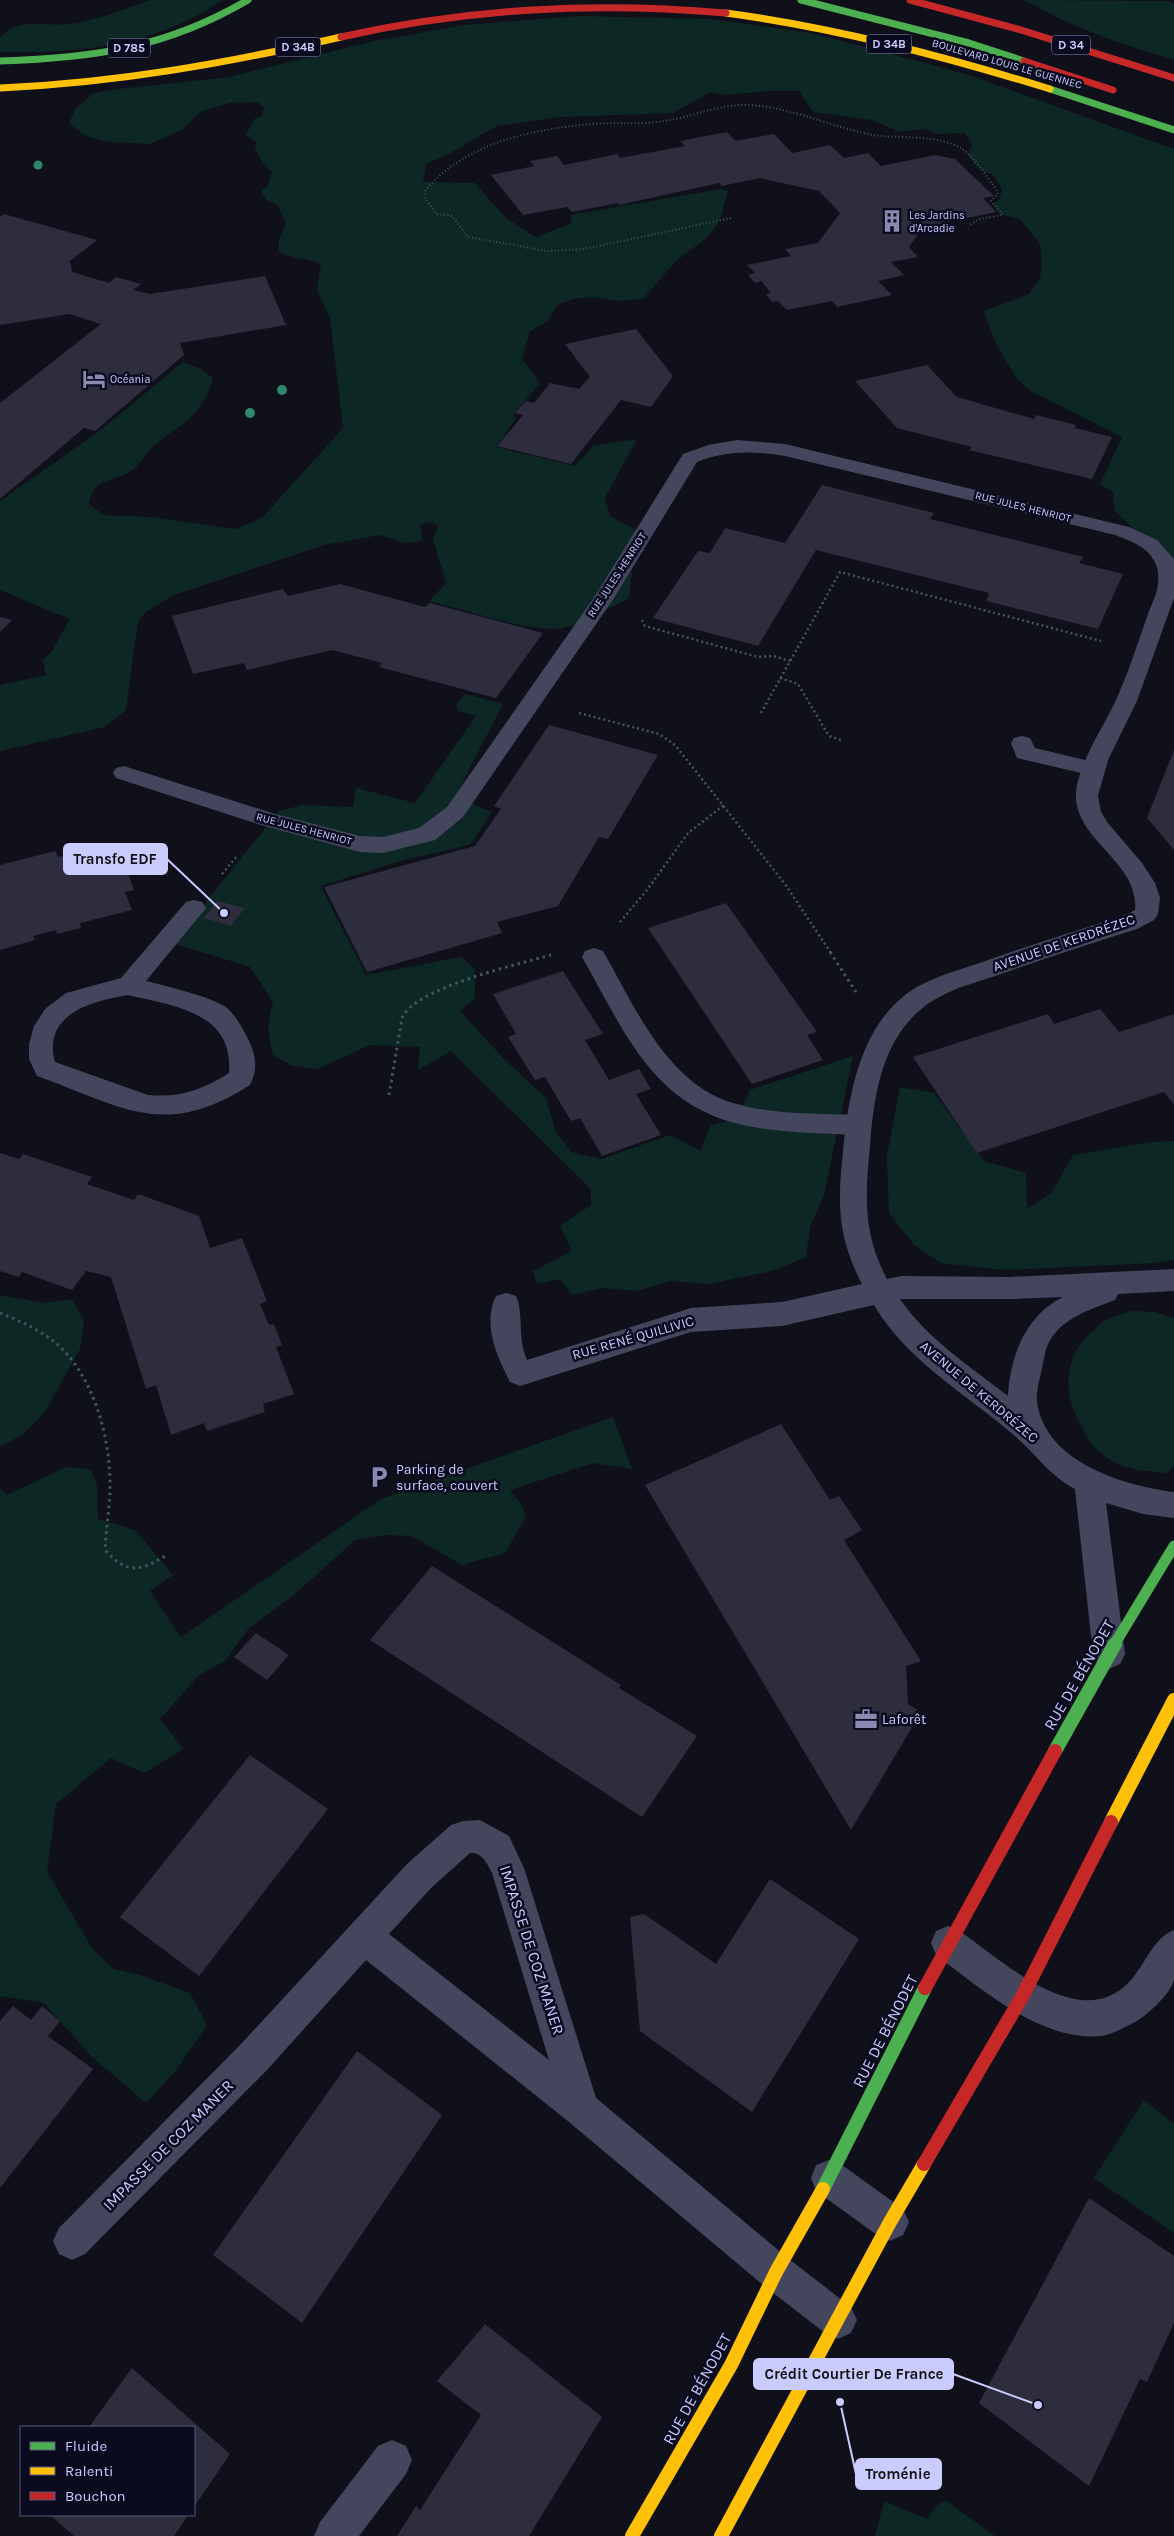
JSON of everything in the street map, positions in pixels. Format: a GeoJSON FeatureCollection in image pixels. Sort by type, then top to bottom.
{"type":"FeatureCollection","features":[{"type":"Feature","properties":{"kind":"main road","name":"D 785"},"geometry":{"type":"LineString","coordinates":[[0,61],[78,56],[156,42],[210,23],[248,0]]}},
{"type":"Feature","properties":{"kind":"main road","name":"BOULEVARD LOUIS LE GUENNEC"},"geometry":{"type":"LineString","coordinates":[[801,0],[968,43],[1126,94]]}},
{"type":"Feature","properties":{"kind":"main road","name":"D 34"},"geometry":{"type":"LineString","coordinates":[[910,0],[1021,30],[1174,78]]}},
{"type":"Feature","properties":{"kind":"main road","name":"BOULEVARD LOUIS LE GUENNEC"},"geometry":{"type":"LineString","coordinates":[[0,88],[76,84],[192,69],[260,56],[410,21],[462,13],[565,7],[666,8],[764,17],[838,31],[1014,78],[1174,130]]}},
{"type":"Feature","properties":{"kind":"main road","name":"RUE DE BÉNODET"},"geometry":{"type":"LineString","coordinates":[[632,2536],[731,2365],[776,2272],[828,2178],[948,1943],[1109,1654],[1174,1546]]}},
{"type":"Feature","properties":{"kind":"main road"},"geometry":{"type":"LineString","coordinates":[[721,2536],[890,2222],[1023,1995],[1174,1700]]}},
{"type":"Feature","properties":{"kind":"street","name":"RUE JULES HENRIOT"},"geometry":{"type":"LineString","coordinates":[[124,773],[269,820],[360,844],[383,845],[427,834],[455,812],[531,700],[604,598],[690,458],[710,449],[741,445],[785,450],[1122,532],[1158,549],[1166,562]]}},
{"type":"Feature","properties":{"kind":"street","name":"AVENUE DE KERDRÉZEC"},"geometry":{"type":"LineString","coordinates":[[1166,562],[1169,575],[1168,586],[1127,698],[1094,769],[1087,796],[1095,822],[1136,872],[1146,890],[1150,904],[1146,914],[1129,923],[940,986],[916,999],[893,1023],[878,1049],[868,1074],[860,1105],[853,1179],[855,1233],[866,1264],[880,1291],[912,1335],[1036,1437],[1058,1462],[1089,1483],[1143,1501],[1174,1505]]}},
{"type":"Feature","properties":{"kind":"street"},"geometry":{"type":"LineString","coordinates":[[1022,743],[1026,754],[1094,769]]}},
{"type":"Feature","properties":{"kind":"street"},"geometry":{"type":"LineString","coordinates":[[128,986],[171,996],[217,1013],[230,1028],[243,1055],[241,1078],[211,1098],[192,1104],[165,1107],[147,1105],[46,1069],[42,1064],[40,1047],[44,1030],[56,1013],[70,1001],[86,995],[128,986],[194,908]]}},
{"type":"Feature","properties":{"kind":"street"},"geometry":{"type":"LineString","coordinates":[[594,957],[651,1052],[682,1086],[703,1101],[715,1107],[772,1119],[858,1125]]}},
{"type":"Feature","properties":{"kind":"street"},"geometry":{"type":"LineString","coordinates":[[880,1291],[919,1286],[1009,1288],[1174,1280]]}},
{"type":"Feature","properties":{"kind":"street"},"geometry":{"type":"LineString","coordinates":[[1036,1437],[1022,1407],[1022,1384],[1031,1349],[1039,1332],[1057,1313],[1075,1303],[1133,1282],[1174,1292]]}},
{"type":"Feature","properties":{"kind":"street","name":"RUE RENÉ QUILLIVIC"},"geometry":{"type":"LineString","coordinates":[[506,1304],[504,1332],[506,1343],[520,1374],[683,1322],[782,1314],[880,1291]]}},
{"type":"Feature","properties":{"kind":"street"},"geometry":{"type":"LineString","coordinates":[[1089,1483],[1109,1654]]}},
{"type":"Feature","properties":{"kind":"street","name":"IMPASSE DE COZ MANER"},"geometry":{"type":"LineString","coordinates":[[72,2241],[228,2085],[419,1876],[464,1838],[480,1836],[497,1848],[507,1868],[527,1927],[582,2109]]}},
{"type":"Feature","properties":{"kind":"street"},"geometry":{"type":"LineString","coordinates":[[365,1937],[582,2109],[776,2272],[838,2320]]}},
{"type":"Feature","properties":{"kind":"street"},"geometry":{"type":"LineString","coordinates":[[948,1943],[1043,2008],[1066,2017],[1103,2017],[1123,2010],[1136,2001],[1160,1970],[1174,1947]]}},
{"type":"Feature","properties":{"kind":"street"},"geometry":{"type":"LineString","coordinates":[[828,2178],[890,2222]]}},
{"type":"Feature","properties":{"kind":"street"},"geometry":{"type":"LineString","coordinates":[[334,2536],[392,2460]]}},
{"type":"Feature","properties":{"kind":"path"},"geometry":{"type":"LineString","coordinates":[[731,218],[584,249],[547,251],[468,237],[452,216],[437,214],[426,200],[425,191],[435,177],[452,164],[486,149],[526,136],[591,124],[672,120],[716,107],[750,105],[789,111],[876,135],[940,142],[962,148],[996,189],[998,194],[991,201],[1003,215],[979,219],[968,226]]}},
{"type":"Feature","properties":{"kind":"path"},"geometry":{"type":"LineString","coordinates":[[761,713],[840,572],[1144,652]]}},
{"type":"Feature","properties":{"kind":"path"},"geometry":{"type":"LineString","coordinates":[[604,598],[643,620],[645,626],[758,657],[773,656],[790,661]]}},
{"type":"Feature","properties":{"kind":"path"},"geometry":{"type":"LineString","coordinates":[[780,678],[798,684],[829,736],[841,740]]}},
{"type":"Feature","properties":{"kind":"path"},"geometry":{"type":"LineString","coordinates":[[531,700],[659,734],[668,739],[685,756],[785,884],[857,992],[893,1023]]}},
{"type":"Feature","properties":{"kind":"path"},"geometry":{"type":"LineString","coordinates":[[617,925],[647,894],[687,834],[700,820],[716,813],[724,805]]}},
{"type":"Feature","properties":{"kind":"path"},"geometry":{"type":"LineString","coordinates":[[194,908],[269,820]]}},
{"type":"Feature","properties":{"kind":"path"},"geometry":{"type":"LineString","coordinates":[[389,1096],[403,1014],[417,1002],[437,990],[559,953]]}},
{"type":"Feature","properties":{"kind":"path"},"geometry":{"type":"LineString","coordinates":[[0,1313],[41,1332],[57,1344],[73,1361],[84,1378],[101,1424],[110,1478],[105,1550],[115,1564],[129,1568],[151,1565],[168,1556]]}},
{"type":"Feature","properties":{"kind":"green space"},"geometry":{"type":"Polygon","coordinates":[[[151,0],[222,0],[197,16],[171,28],[116,44],[58,51],[0,52],[0,37],[24,24],[59,25],[80,22],[111,14],[151,0]]]}},
{"type":"Feature","properties":{"kind":"green space"},"geometry":{"type":"Polygon","coordinates":[[[1022,0],[1169,1],[1174,4],[1174,59],[1093,33],[1061,20],[1022,0]]]}},
{"type":"Feature","properties":{"kind":"green space"},"geometry":{"type":"Polygon","coordinates":[[[580,16],[710,19],[811,33],[963,73],[1174,149],[1174,568],[1114,510],[1113,492],[1100,484],[1122,437],[1029,390],[1017,379],[996,344],[984,311],[1029,294],[1040,278],[1042,263],[1040,244],[1020,219],[1000,214],[993,205],[1000,198],[1002,189],[994,176],[979,169],[968,156],[972,144],[964,133],[937,134],[925,129],[899,132],[873,120],[813,112],[799,91],[769,91],[724,95],[711,92],[673,113],[560,117],[497,126],[447,155],[426,164],[423,182],[475,183],[506,218],[536,237],[572,223],[570,215],[721,189],[728,191],[720,219],[714,229],[704,240],[676,261],[643,299],[615,301],[592,297],[573,299],[557,305],[547,322],[530,331],[522,359],[540,383],[513,415],[516,418],[496,447],[575,466],[593,446],[637,439],[605,498],[610,516],[636,530],[629,598],[597,616],[571,626],[549,629],[515,624],[429,601],[446,583],[433,539],[438,526],[429,522],[420,524],[423,541],[403,543],[380,535],[324,545],[174,595],[146,612],[138,621],[126,710],[105,727],[0,751],[0,685],[46,675],[43,660],[52,651],[70,619],[0,590],[0,501],[98,432],[183,362],[201,369],[213,378],[203,403],[196,412],[152,448],[134,469],[125,475],[100,484],[95,489],[89,504],[103,515],[151,517],[235,529],[262,518],[343,428],[330,318],[317,290],[321,264],[279,252],[279,240],[286,223],[278,206],[266,200],[261,191],[267,187],[272,172],[262,162],[255,149],[256,142],[246,135],[254,119],[262,116],[264,108],[258,102],[230,103],[200,112],[183,129],[150,144],[108,142],[85,136],[69,123],[75,109],[94,93],[229,77],[374,41],[464,25],[580,16]]]}},
{"type":"Feature","properties":{"kind":"green space"},"geometry":{"type":"Polygon","coordinates":[[[465,694],[503,704],[455,797],[492,812],[470,845],[404,860],[321,886],[366,975],[461,957],[475,969],[475,998],[460,1011],[504,1059],[546,1098],[556,1132],[571,1152],[601,1159],[670,1135],[701,1151],[710,1125],[736,1119],[750,1090],[853,1056],[824,1195],[810,1227],[806,1257],[776,1270],[708,1284],[670,1281],[638,1291],[603,1288],[571,1295],[560,1279],[537,1284],[533,1271],[572,1251],[560,1226],[591,1205],[591,1189],[451,1051],[418,1070],[420,1047],[370,1045],[317,1069],[290,1065],[273,1055],[268,1028],[273,1002],[250,967],[173,943],[279,811],[303,805],[353,807],[356,788],[415,803],[476,716],[458,711],[456,704],[465,694]]]}},
{"type":"Feature","properties":{"kind":"green space"},"geometry":{"type":"Polygon","coordinates":[[[900,1087],[934,1093],[984,1161],[1026,1173],[1027,1209],[1051,1193],[1073,1155],[1150,1142],[1174,1141],[1174,1260],[1154,1263],[1005,1270],[941,1263],[914,1245],[889,1213],[887,1156],[900,1087]]]}},
{"type":"Feature","properties":{"kind":"green space"},"geometry":{"type":"Polygon","coordinates":[[[0,1295],[43,1303],[72,1299],[84,1320],[80,1349],[45,1412],[23,1434],[0,1447],[0,1295]]]}},
{"type":"Feature","properties":{"kind":"green space"},"geometry":{"type":"Polygon","coordinates":[[[1132,1311],[1155,1312],[1174,1318],[1174,1465],[1168,1473],[1126,1467],[1110,1460],[1099,1452],[1080,1424],[1070,1399],[1069,1373],[1077,1349],[1104,1321],[1132,1311]]]}},
{"type":"Feature","properties":{"kind":"green space"},"geometry":{"type":"Polygon","coordinates":[[[613,1417],[632,1469],[593,1463],[510,1490],[521,1504],[526,1517],[505,1553],[462,1565],[412,1536],[385,1535],[355,1540],[293,1596],[249,1628],[225,1661],[199,1675],[160,1719],[184,1749],[144,1773],[111,1758],[56,1804],[47,1872],[92,1948],[113,1969],[137,1974],[190,1993],[207,2025],[177,2069],[146,2103],[92,2057],[44,2003],[0,1996],[0,1488],[7,1495],[66,1467],[91,1469],[97,1486],[98,1519],[135,1530],[173,1575],[150,1591],[181,1637],[381,1499],[613,1417]]]}},
{"type":"Feature","properties":{"kind":"green space"},"geometry":{"type":"Polygon","coordinates":[[[1144,2100],[1174,2124],[1174,2233],[1094,2178],[1144,2100]]]}},
{"type":"Feature","properties":{"kind":"green space"},"geometry":{"type":"Polygon","coordinates":[[[945,2500],[995,2536],[875,2536],[884,2501],[927,2519],[935,2507],[945,2500]]]}},
{"type":"Feature","properties":{"kind":"building","name":"Les Jardins d'Arcadie"},"geometry":{"type":"Polygon","coordinates":[[[727,132],[735,141],[774,134],[792,153],[830,145],[844,158],[868,153],[881,166],[935,155],[955,159],[994,196],[983,198],[996,212],[923,227],[909,247],[918,257],[891,262],[904,275],[878,281],[892,295],[837,307],[832,301],[787,310],[778,301],[772,302],[766,294],[771,293],[761,281],[755,283],[748,275],[755,273],[747,265],[791,256],[785,249],[818,243],[840,213],[819,191],[760,178],[722,186],[719,183],[619,205],[618,203],[572,212],[567,207],[523,215],[491,175],[534,166],[530,161],[557,156],[564,165],[617,154],[620,158],[685,146],[680,141],[727,132]]]}},
{"type":"Feature","properties":{"kind":"building","name":"Océania"},"geometry":{"type":"Polygon","coordinates":[[[4,214],[97,240],[70,261],[72,272],[109,283],[116,277],[141,284],[133,290],[150,294],[265,276],[286,325],[180,343],[184,355],[95,431],[84,428],[0,499],[0,403],[101,324],[69,314],[0,325],[0,217],[4,214]]]}},
{"type":"Feature","properties":{"kind":"building"},"geometry":{"type":"Polygon","coordinates":[[[636,329],[673,376],[651,407],[621,400],[571,464],[497,446],[523,415],[515,413],[526,401],[534,403],[550,383],[579,389],[590,377],[565,344],[636,329]]]}},
{"type":"Feature","properties":{"kind":"building"},"geometry":{"type":"Polygon","coordinates":[[[927,365],[957,397],[1034,419],[1036,415],[1076,425],[1075,428],[1112,437],[1092,479],[969,450],[972,447],[897,428],[855,381],[927,365]]]}},
{"type":"Feature","properties":{"kind":"building"},"geometry":{"type":"Polygon","coordinates":[[[822,485],[934,513],[930,519],[1083,557],[1079,563],[1123,574],[1098,629],[986,601],[989,593],[816,550],[758,646],[653,618],[698,551],[710,553],[725,528],[785,543],[822,485]]]}},
{"type":"Feature","properties":{"kind":"building"},"geometry":{"type":"Polygon","coordinates":[[[340,584],[425,607],[430,603],[543,633],[496,698],[379,667],[382,663],[332,650],[247,670],[244,663],[193,674],[172,616],[283,589],[288,596],[340,584]]]}},
{"type":"Feature","properties":{"kind":"building"},"geometry":{"type":"Polygon","coordinates":[[[0,617],[12,620],[0,632],[0,617]]]}},
{"type":"Feature","properties":{"kind":"building"},"geometry":{"type":"Polygon","coordinates":[[[549,725],[658,755],[608,839],[599,837],[558,906],[497,922],[502,933],[367,972],[324,887],[475,846],[501,809],[494,806],[549,725]]]}},
{"type":"Feature","properties":{"kind":"building"},"geometry":{"type":"Polygon","coordinates":[[[1174,750],[1174,850],[1147,818],[1174,750]]]}},
{"type":"Feature","properties":{"kind":"building"},"geometry":{"type":"Polygon","coordinates":[[[107,844],[114,862],[123,860],[134,890],[125,892],[132,910],[80,923],[81,928],[57,934],[56,930],[33,936],[35,940],[0,950],[0,865],[55,851],[58,857],[107,844]]]}},
{"type":"Feature","properties":{"kind":"building"},"geometry":{"type":"Polygon","coordinates":[[[217,901],[245,908],[231,926],[204,918],[217,901]]]}},
{"type":"Feature","properties":{"kind":"building"},"geometry":{"type":"Polygon","coordinates":[[[726,903],[817,1032],[807,1035],[823,1060],[752,1084],[648,928],[726,903]]]}},
{"type":"Feature","properties":{"kind":"building"},"geometry":{"type":"Polygon","coordinates":[[[563,971],[603,1034],[585,1040],[609,1080],[639,1069],[651,1089],[636,1094],[661,1135],[602,1156],[580,1118],[571,1121],[545,1077],[535,1080],[508,1037],[516,1034],[493,994],[563,971]]]}},
{"type":"Feature","properties":{"kind":"building"},"geometry":{"type":"Polygon","coordinates":[[[1100,1009],[1119,1032],[1174,1014],[1174,1105],[1164,1092],[977,1153],[913,1057],[1048,1014],[1054,1024],[1100,1009]]]}},
{"type":"Feature","properties":{"kind":"building"},"geometry":{"type":"Polygon","coordinates":[[[0,1153],[19,1159],[23,1154],[92,1177],[87,1184],[134,1200],[138,1194],[199,1216],[210,1248],[242,1238],[267,1301],[260,1304],[269,1325],[274,1324],[282,1345],[276,1347],[294,1394],[263,1404],[265,1412],[207,1431],[204,1423],[171,1435],[156,1385],[146,1389],[111,1277],[86,1271],[72,1290],[22,1272],[19,1277],[0,1271],[0,1153]]]}},
{"type":"Feature","properties":{"kind":"building"},"geometry":{"type":"Polygon","coordinates":[[[781,1424],[830,1500],[839,1496],[862,1530],[844,1540],[921,1661],[906,1666],[908,1704],[921,1712],[851,1830],[645,1485],[781,1424]]]}},
{"type":"Feature","properties":{"kind":"building"},"geometry":{"type":"Polygon","coordinates":[[[432,1566],[621,1685],[619,1688],[697,1736],[642,1817],[370,1640],[432,1566]]]}},
{"type":"Feature","properties":{"kind":"building"},"geometry":{"type":"Polygon","coordinates":[[[256,1633],[289,1655],[267,1680],[234,1657],[256,1633]]]}},
{"type":"Feature","properties":{"kind":"building"},"geometry":{"type":"Polygon","coordinates":[[[250,1755],[328,1809],[199,1976],[120,1917],[250,1755]]]}},
{"type":"Feature","properties":{"kind":"building"},"geometry":{"type":"Polygon","coordinates":[[[770,1879],[859,1939],[752,2112],[640,2031],[630,1917],[644,1914],[716,1964],[770,1879]]]}},
{"type":"Feature","properties":{"kind":"building"},"geometry":{"type":"Polygon","coordinates":[[[13,2006],[31,2020],[42,2006],[60,2021],[48,2036],[93,2069],[0,2188],[0,2021],[13,2006]]]}},
{"type":"Feature","properties":{"kind":"building"},"geometry":{"type":"Polygon","coordinates":[[[357,2051],[442,2115],[302,2323],[213,2255],[357,2051]]]}},
{"type":"Feature","properties":{"kind":"building"},"geometry":{"type":"Polygon","coordinates":[[[1089,2198],[1174,2256],[1174,2323],[1147,2382],[1140,2379],[1089,2486],[979,2403],[1089,2198]]]}},
{"type":"Feature","properties":{"kind":"building"},"geometry":{"type":"Polygon","coordinates":[[[485,2324],[602,2417],[529,2536],[397,2536],[416,2506],[420,2510],[481,2415],[437,2381],[485,2324]]]}},
{"type":"Feature","properties":{"kind":"building"},"geometry":{"type":"Polygon","coordinates":[[[132,2368],[230,2454],[195,2506],[195,2426],[90,2426],[132,2368]]]}},
{"type":"Feature","properties":{"kind":"building"},"geometry":{"type":"Polygon","coordinates":[[[51,2516],[187,2516],[174,2536],[74,2536],[51,2516]]]}},
{"type":"Feature","properties":{"kind":"traffic: fast"},"geometry":{"type":"LineString","coordinates":[[0,61],[66,58],[129,49],[160,41],[190,30],[219,17],[248,0]]}},
{"type":"Feature","properties":{"kind":"traffic: fast"},"geometry":{"type":"LineString","coordinates":[[801,0],[969,43],[1024,61]]}},
{"type":"Feature","properties":{"kind":"traffic: fast"},"geometry":{"type":"LineString","coordinates":[[1050,89],[1174,130]]}},
{"type":"Feature","properties":{"kind":"traffic: fast"},"geometry":{"type":"LineString","coordinates":[[1055,1751],[1109,1654],[1174,1546]]}},
{"type":"Feature","properties":{"kind":"traffic: fast"},"geometry":{"type":"LineString","coordinates":[[823,2189],[925,1988]]}},
{"type":"Feature","properties":{"kind":"traffic: slow"},"geometry":{"type":"LineString","coordinates":[[726,13],[849,34],[930,54],[1050,89]]}},
{"type":"Feature","properties":{"kind":"traffic: slow"},"geometry":{"type":"LineString","coordinates":[[0,88],[86,83],[172,72],[341,37]]}},
{"type":"Feature","properties":{"kind":"traffic: slow"},"geometry":{"type":"LineString","coordinates":[[1111,1822],[1174,1700]]}},
{"type":"Feature","properties":{"kind":"traffic: slow"},"geometry":{"type":"LineString","coordinates":[[721,2536],[890,2222],[924,2164]]}},
{"type":"Feature","properties":{"kind":"traffic: slow"},"geometry":{"type":"LineString","coordinates":[[632,2536],[731,2365],[776,2272],[823,2189]]}},
{"type":"Feature","properties":{"kind":"traffic: jam"},"geometry":{"type":"LineString","coordinates":[[910,0],[1021,30],[1174,78]]}},
{"type":"Feature","properties":{"kind":"traffic: jam"},"geometry":{"type":"LineString","coordinates":[[341,37],[436,18],[533,8],[630,7],[726,13]]}},
{"type":"Feature","properties":{"kind":"traffic: jam"},"geometry":{"type":"LineString","coordinates":[[1024,61],[1113,90]]}},
{"type":"Feature","properties":{"kind":"traffic: jam"},"geometry":{"type":"LineString","coordinates":[[925,1988],[1055,1751]]}},
{"type":"Feature","properties":{"kind":"traffic: jam"},"geometry":{"type":"LineString","coordinates":[[924,2164],[1023,1995],[1111,1822]]}},
{"type":"Feature","properties":{"kind":"place","name":"Les Jardins d'Arcadie"},"geometry":{"type":"Point","coordinates":[892,221]}},
{"type":"Feature","properties":{"kind":"place","name":"Océania"},"geometry":{"type":"Point","coordinates":[94,379]}},
{"type":"Feature","properties":{"kind":"place","name":"Transfo EDF"},"geometry":{"type":"Point","coordinates":[224,913]}},
{"type":"Feature","properties":{"kind":"place","name":"Parking de surface, couvert"},"geometry":{"type":"Point","coordinates":[379,1477]}},
{"type":"Feature","properties":{"kind":"place","name":"Laforêt"},"geometry":{"type":"Point","coordinates":[866,1719]}},
{"type":"Feature","properties":{"kind":"place","name":"Troménie"},"geometry":{"type":"Point","coordinates":[840,2402]}},
{"type":"Feature","properties":{"kind":"place","name":"Crédit Courtier De France"},"geometry":{"type":"Point","coordinates":[1038,2405]}}]}
